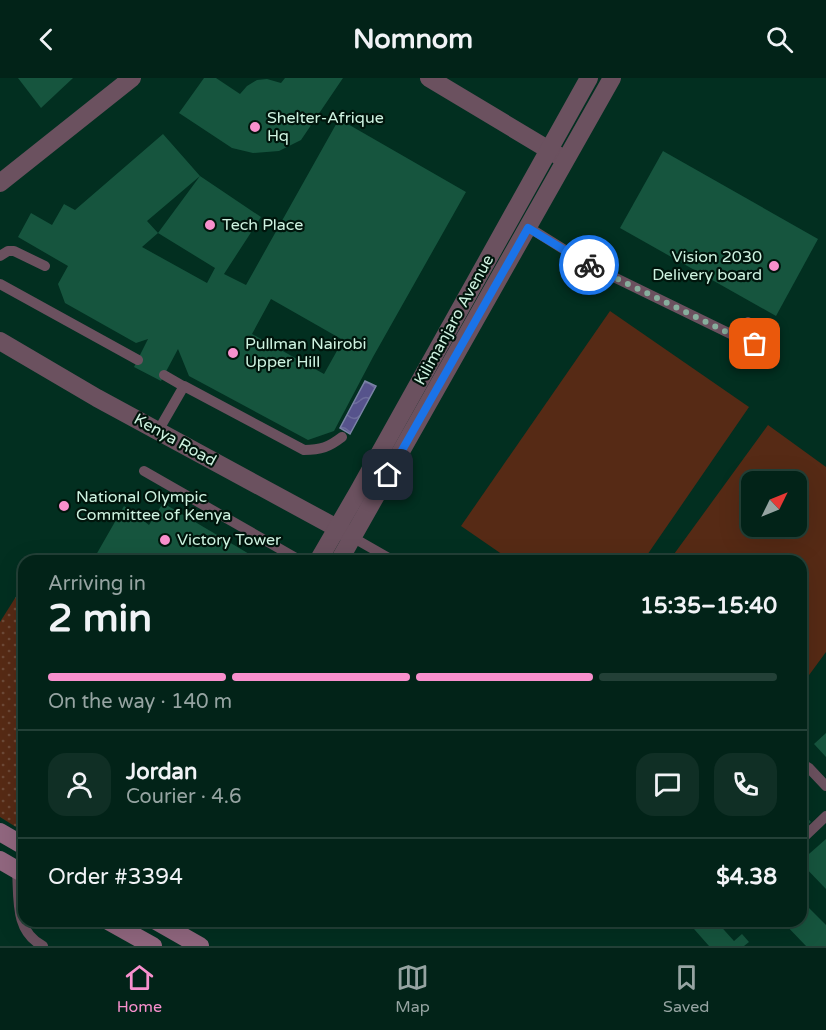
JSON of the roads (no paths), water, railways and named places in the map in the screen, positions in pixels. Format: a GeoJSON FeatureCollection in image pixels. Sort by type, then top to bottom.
{"type":"FeatureCollection","features":[{"type":"Feature","properties":{"kind":"street"},"geometry":{"type":"LineString","coordinates":[[0,183],[132,78]]}},
{"type":"Feature","properties":{"kind":"street"},"geometry":{"type":"LineString","coordinates":[[429,78],[566,160]]}},
{"type":"Feature","properties":{"kind":"street","name":"Kilimanjaro Avenue"},"geometry":{"type":"LineString","coordinates":[[340,555],[345,533],[589,78]]}},
{"type":"Feature","properties":{"kind":"street","name":"Kilimanjaro Avenue"},"geometry":{"type":"LineString","coordinates":[[324,555],[345,533],[528,228],[612,78]]}},
{"type":"Feature","properties":{"kind":"street","name":"Kenya Road"},"geometry":{"type":"LineString","coordinates":[[0,341],[97,398],[345,533]]}},
{"type":"Feature","properties":{"kind":"street"},"geometry":{"type":"LineString","coordinates":[[0,832],[18,842]]}},
{"type":"Feature","properties":{"kind":"street"},"geometry":{"type":"LineString","coordinates":[[0,860],[18,871]]}},
{"type":"Feature","properties":{"kind":"street"},"geometry":{"type":"LineString","coordinates":[[119,927],[153,946]]}},
{"type":"Feature","properties":{"kind":"street"},"geometry":{"type":"LineString","coordinates":[[170,927],[200,946]]}},
{"type":"Feature","properties":{"kind":"lane"},"geometry":{"type":"LineString","coordinates":[[528,228],[589,265],[741,339],[769,348]]}},
{"type":"Feature","properties":{"kind":"lane"},"geometry":{"type":"LineString","coordinates":[[0,256],[14,250],[45,266]]}},
{"type":"Feature","properties":{"kind":"lane"},"geometry":{"type":"LineString","coordinates":[[0,284],[138,360]]}},
{"type":"Feature","properties":{"kind":"lane"},"geometry":{"type":"LineString","coordinates":[[741,339],[748,322]]}},
{"type":"Feature","properties":{"kind":"lane"},"geometry":{"type":"LineString","coordinates":[[164,375],[304,450],[330,446],[342,437]]}},
{"type":"Feature","properties":{"kind":"lane"},"geometry":{"type":"LineString","coordinates":[[158,431],[183,386]]}},
{"type":"Feature","properties":{"kind":"lane"},"geometry":{"type":"LineString","coordinates":[[144,471],[289,555]]}},
{"type":"Feature","properties":{"kind":"lane"},"geometry":{"type":"LineString","coordinates":[[345,533],[384,555]]}},
{"type":"Feature","properties":{"kind":"lane"},"geometry":{"type":"LineString","coordinates":[[807,767],[826,786]]}},
{"type":"Feature","properties":{"kind":"lane"},"geometry":{"type":"LineString","coordinates":[[807,834],[826,816]]}},
{"type":"Feature","properties":{"kind":"lane"},"geometry":{"type":"LineString","coordinates":[[24,927],[27,933],[43,946]]}},
{"type":"Feature","properties":{"kind":"water"},"geometry":{"type":"Polygon","coordinates":[[[365,381],[376,386],[350,434],[340,428],[365,381]]]}},
{"type":"Feature","properties":{"kind":"place","name":"Shelter-Afrique Hq"},"geometry":{"type":"Point","coordinates":[255,127]}},
{"type":"Feature","properties":{"kind":"place","name":"Tech Place"},"geometry":{"type":"Point","coordinates":[210,225]}},
{"type":"Feature","properties":{"kind":"place","name":"Vision 2030 Delivery board"},"geometry":{"type":"Point","coordinates":[774,266]}},
{"type":"Feature","properties":{"kind":"place","name":"Pullman Nairobi Upper Hill"},"geometry":{"type":"Point","coordinates":[233,353]}},
{"type":"Feature","properties":{"kind":"place","name":"National Olympic Committee of Kenya"},"geometry":{"type":"Point","coordinates":[64,506]}},
{"type":"Feature","properties":{"kind":"place","name":"Victory Tower"},"geometry":{"type":"Point","coordinates":[165,540]}}]}
